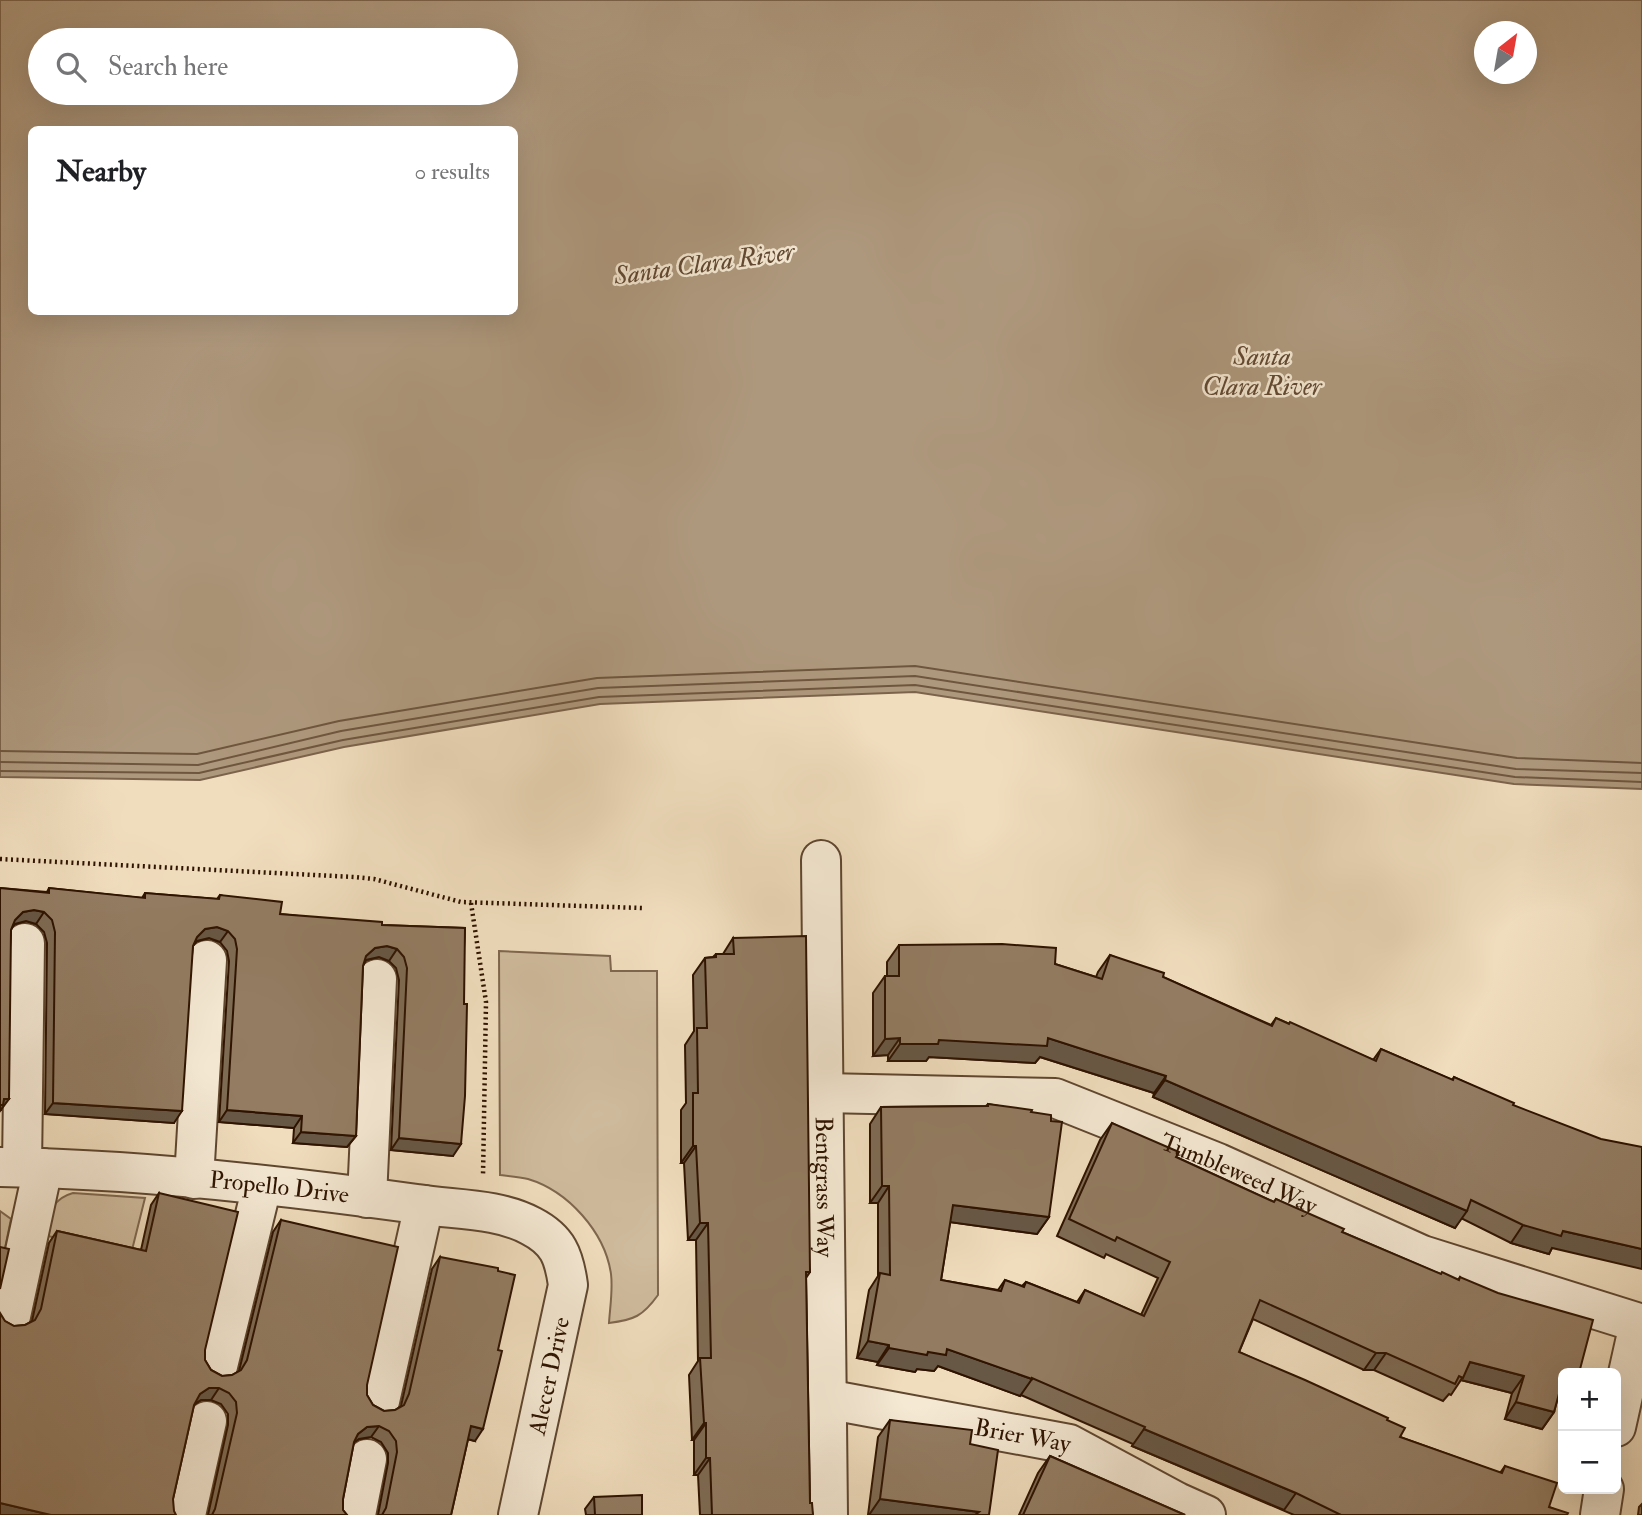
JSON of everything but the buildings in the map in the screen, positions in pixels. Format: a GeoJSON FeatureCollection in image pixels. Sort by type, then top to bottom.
{"type":"FeatureCollection","features":[{"type":"Feature","properties":{"kind":"street","name":"Bentgrass Way"},"geometry":{"type":"LineString","coordinates":[[821,860],[828,1515]]}},
{"type":"Feature","properties":{"kind":"street"},"geometry":{"type":"LineString","coordinates":[[11,1316],[21,1168],[25,943]]}},
{"type":"Feature","properties":{"kind":"street"},"geometry":{"type":"LineString","coordinates":[[194,1179],[207,960]]}},
{"type":"Feature","properties":{"kind":"street"},"geometry":{"type":"LineString","coordinates":[[367,1198],[377,979]]}},
{"type":"Feature","properties":{"kind":"street","name":"Tumbleweed Way"},"geometry":{"type":"LineString","coordinates":[[824,1094],[1055,1098],[1218,1163],[1422,1255],[1640,1324]]}},
{"type":"Feature","properties":{"kind":"street","name":"Propello Drive"},"geometry":{"type":"LineString","coordinates":[[21,1168],[194,1179],[482,1212],[529,1225],[552,1240]]}},
{"type":"Feature","properties":{"kind":"street"},"geometry":{"type":"LineString","coordinates":[[218,1366],[262,1186]]}},
{"type":"Feature","properties":{"kind":"street"},"geometry":{"type":"LineString","coordinates":[[380,1401],[424,1206]]}},
{"type":"Feature","properties":{"kind":"street","name":"Alecer Drive"},"geometry":{"type":"LineString","coordinates":[[518,1515],[568,1285],[565,1262],[552,1240]]}},
{"type":"Feature","properties":{"kind":"street"},"geometry":{"type":"LineString","coordinates":[[1621,1406],[1640,1324]]}},
{"type":"Feature","properties":{"kind":"street","name":"Brier Way"},"geometry":{"type":"LineString","coordinates":[[826,1399],[1069,1444],[1206,1515]]}},
{"type":"Feature","properties":{"kind":"street"},"geometry":{"type":"LineString","coordinates":[[186,1515],[206,1421]]}},
{"type":"Feature","properties":{"kind":"street"},"geometry":{"type":"LineString","coordinates":[[356,1515],[367,1459]]}},
{"type":"Feature","properties":{"kind":"street"},"geometry":{"type":"LineString","coordinates":[[1600,1515],[1603,1494]]}},
{"type":"Feature","properties":{"kind":"path"},"geometry":{"type":"LineString","coordinates":[[0,859],[354,877],[374,879],[461,902],[642,908]]}},
{"type":"Feature","properties":{"kind":"path"},"geometry":{"type":"LineString","coordinates":[[471,903],[486,1002],[482,1212]]}},
{"type":"Feature","properties":{"kind":"shaded area"},"geometry":{"type":"Polygon","coordinates":[[[499,951],[610,956],[611,971],[657,971],[658,1295],[648,1308],[632,1318],[609,1323],[612,1280],[607,1258],[593,1229],[582,1215],[557,1193],[543,1185],[528,1179],[500,1175],[499,951]]]}},
{"type":"Feature","properties":{"kind":"shaded area"},"geometry":{"type":"Polygon","coordinates":[[[73,1193],[145,1198],[131,1254],[43,1235],[55,1204],[73,1193]]]}},
{"type":"Feature","properties":{"kind":"shaded area"},"geometry":{"type":"Polygon","coordinates":[[[0,1211],[11,1219],[4,1253],[0,1252],[0,1211]]]}},
{"type":"Feature","properties":{"kind":"water","name":"Santa Clara River"},"geometry":{"type":"Polygon","coordinates":[[[0,0],[1642,0],[1642,789],[1514,784],[915,692],[600,704],[344,747],[200,780],[0,777],[0,0]]]}}]}
